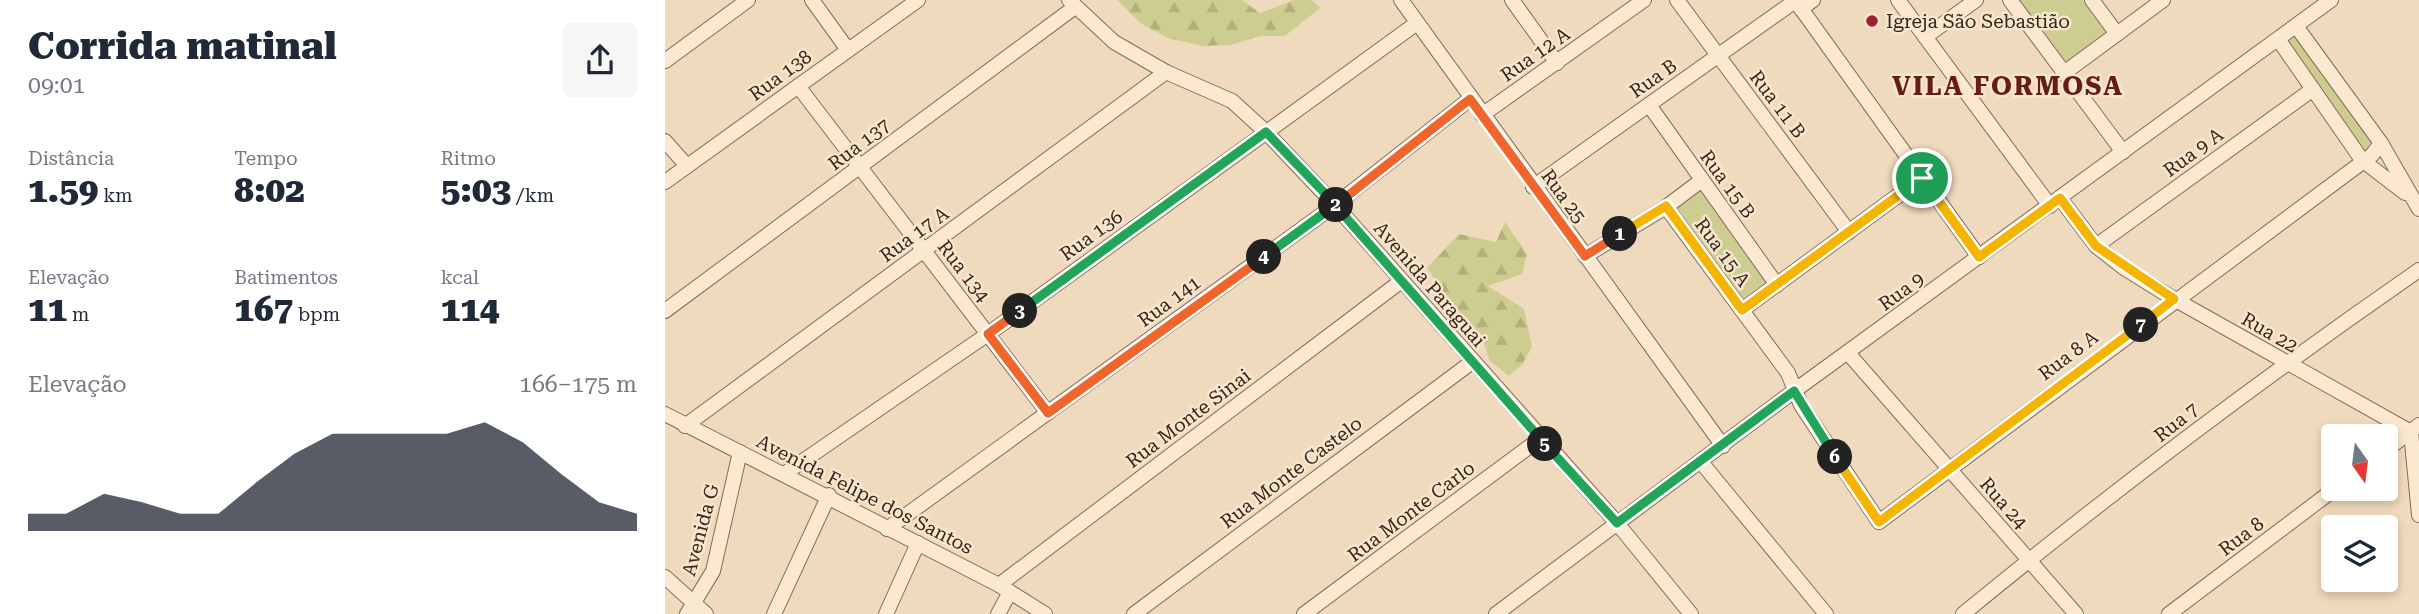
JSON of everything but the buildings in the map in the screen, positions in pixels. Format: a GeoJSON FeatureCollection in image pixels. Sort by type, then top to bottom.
{"type":"FeatureCollection","features":[{"type":"Feature","properties":{"kind":"street"},"geometry":{"type":"LineString","coordinates":[[665,61],[748,0]]}},
{"type":"Feature","properties":{"kind":"street"},"geometry":{"type":"LineString","coordinates":[[812,0],[848,50]]}},
{"type":"Feature","properties":{"kind":"street","name":"Rua 138"},"geometry":{"type":"LineString","coordinates":[[665,182],[918,0]]}},
{"type":"Feature","properties":{"kind":"street","name":"Rua 25"},"geometry":{"type":"LineString","coordinates":[[1401,0],[1533,187],[1723,446]]}},
{"type":"Feature","properties":{"kind":"street"},"geometry":{"type":"LineString","coordinates":[[1511,0],[1557,63]]}},
{"type":"Feature","properties":{"kind":"street","name":"Rua 12 A"},"geometry":{"type":"LineString","coordinates":[[1482,115],[1557,63],[1623,6],[1644,0]]}},
{"type":"Feature","properties":{"kind":"street","name":"Rua 11 B"},"geometry":{"type":"LineString","coordinates":[[1677,0],[1849,232]]}},
{"type":"Feature","properties":{"kind":"street"},"geometry":{"type":"LineString","coordinates":[[1898,0],[2055,202]]}},
{"type":"Feature","properties":{"kind":"street"},"geometry":{"type":"LineString","coordinates":[[1925,37],[1976,0]]}},
{"type":"Feature","properties":{"kind":"street"},"geometry":{"type":"LineString","coordinates":[[2010,0],[2123,152]]}},
{"type":"Feature","properties":{"kind":"street"},"geometry":{"type":"LineString","coordinates":[[2092,0],[2117,34]]}},
{"type":"Feature","properties":{"kind":"street"},"geometry":{"type":"LineString","coordinates":[[2064,73],[2163,0]]}},
{"type":"Feature","properties":{"kind":"street","name":"Rua 9"},"geometry":{"type":"LineString","coordinates":[[1496,614],[1794,391],[2331,0]]}},
{"type":"Feature","properties":{"kind":"street"},"geometry":{"type":"LineString","coordinates":[[1801,2],[1979,257]]}},
{"type":"Feature","properties":{"kind":"street","name":"Rua B"},"geometry":{"type":"LineString","coordinates":[[1533,187],[1718,55],[1801,2]]}},
{"type":"Feature","properties":{"kind":"street","name":"Avenida Paraguai"},"geometry":{"type":"LineString","coordinates":[[1072,4],[1114,42],[1166,72],[1233,100],[1266,132],[1335,205],[1400,282],[1617,523],[1691,614]]}},
{"type":"Feature","properties":{"kind":"street","name":"Rua 137"},"geometry":{"type":"LineString","coordinates":[[665,311],[860,167],[1072,4]]}},
{"type":"Feature","properties":{"kind":"street","name":"Rua 136"},"geometry":{"type":"LineString","coordinates":[[785,474],[988,334],[1417,23]]}},
{"type":"Feature","properties":{"kind":"street"},"geometry":{"type":"LineString","coordinates":[[2296,26],[2381,143],[2415,203]]}},
{"type":"Feature","properties":{"kind":"street"},"geometry":{"type":"LineString","coordinates":[[2278,39],[2362,160],[2415,203]]}},
{"type":"Feature","properties":{"kind":"street","name":"Rua 17 A"},"geometry":{"type":"LineString","coordinates":[[685,426],[1166,72]]}},
{"type":"Feature","properties":{"kind":"street","name":"Rua 134"},"geometry":{"type":"LineString","coordinates":[[798,86],[1048,413]]}},
{"type":"Feature","properties":{"kind":"street","name":"Rua 9 A"},"geometry":{"type":"LineString","coordinates":[[2096,246],[2313,89]]}},
{"type":"Feature","properties":{"kind":"street","name":"Rua 141"},"geometry":{"type":"LineString","coordinates":[[887,529],[1335,205],[1470,99]]}},
{"type":"Feature","properties":{"kind":"street","name":"Rua 15 B"},"geometry":{"type":"LineString","coordinates":[[1649,105],[1777,285]]}},
{"type":"Feature","properties":{"kind":"street"},"geometry":{"type":"LineString","coordinates":[[665,141],[687,166]]}},
{"type":"Feature","properties":{"kind":"street","name":"Rua 8 A"},"geometry":{"type":"LineString","coordinates":[[1879,522],[2174,299],[2376,152],[2381,143]]}},
{"type":"Feature","properties":{"kind":"street"},"geometry":{"type":"LineString","coordinates":[[1742,310],[1922,178]]}},
{"type":"Feature","properties":{"kind":"street"},"geometry":{"type":"LineString","coordinates":[[1585,256],[1666,206],[1702,180]]}},
{"type":"Feature","properties":{"kind":"street","name":"Rua 22"},"geometry":{"type":"LineString","coordinates":[[2055,202],[2096,246],[2174,299],[2285,363],[2415,429]]}},
{"type":"Feature","properties":{"kind":"street","name":"Rua 15 A"},"geometry":{"type":"LineString","coordinates":[[1666,206],[1788,373],[1794,391],[1879,522]]}},
{"type":"Feature","properties":{"kind":"street","name":"Rua 7"},"geometry":{"type":"LineString","coordinates":[[1963,614],[2285,363],[2419,270]]}},
{"type":"Feature","properties":{"kind":"street","name":"Rua Monte Sinai"},"geometry":{"type":"LineString","coordinates":[[1004,588],[1400,282]]}},
{"type":"Feature","properties":{"kind":"street","name":"Rua 24"},"geometry":{"type":"LineString","coordinates":[[1848,353],[2076,614]]}},
{"type":"Feature","properties":{"kind":"street","name":"Rua Monte Castelo"},"geometry":{"type":"LineString","coordinates":[[1133,614],[1472,362]]}},
{"type":"Feature","properties":{"kind":"street","name":"Avenida Felipe dos Santos"},"geometry":{"type":"LineString","coordinates":[[665,414],[829,495],[887,529],[1004,588],[1045,614]]}},
{"type":"Feature","properties":{"kind":"street"},"geometry":{"type":"LineString","coordinates":[[2398,441],[2415,429]]}},
{"type":"Feature","properties":{"kind":"street"},"geometry":{"type":"LineString","coordinates":[[2415,429],[2419,515]]}},
{"type":"Feature","properties":{"kind":"street","name":"Rua Monte Carlo"},"geometry":{"type":"LineString","coordinates":[[1304,614],[1541,438]]}},
{"type":"Feature","properties":{"kind":"street","name":"Avenida G"},"geometry":{"type":"LineString","coordinates":[[690,608],[713,571],[740,452]]}},
{"type":"Feature","properties":{"kind":"street"},"geometry":{"type":"LineString","coordinates":[[1702,461],[1826,614]]}},
{"type":"Feature","properties":{"kind":"street"},"geometry":{"type":"LineString","coordinates":[[774,614],[829,495]]}},
{"type":"Feature","properties":{"kind":"street","name":"Rua 8"},"geometry":{"type":"LineString","coordinates":[[2169,614],[2321,499]]}},
{"type":"Feature","properties":{"kind":"street"},"geometry":{"type":"LineString","coordinates":[[886,614],[918,544]]}},
{"type":"Feature","properties":{"kind":"street"},"geometry":{"type":"LineString","coordinates":[[665,577],[690,608],[706,614]]}},
{"type":"Feature","properties":{"kind":"street"},"geometry":{"type":"LineString","coordinates":[[998,614],[1004,588]]}},
{"type":"Feature","properties":{"kind":"green space"},"geometry":{"type":"Polygon","coordinates":[[[1117,0],[1242,0],[1260,13],[1294,0],[1312,0],[1320,8],[1285,36],[1260,36],[1231,45],[1203,46],[1168,38],[1140,23],[1117,0]]]}},
{"type":"Feature","properties":{"kind":"green space"},"geometry":{"type":"Polygon","coordinates":[[[2018,0],[2083,0],[2107,32],[2065,63],[2018,0]]]}},
{"type":"Feature","properties":{"kind":"green space"},"geometry":{"type":"Polygon","coordinates":[[[2296,32],[2376,144],[2373,152],[2363,153],[2283,40],[2296,32]]]}},
{"type":"Feature","properties":{"kind":"green space"},"geometry":{"type":"Polygon","coordinates":[[[1701,189],[1768,281],[1741,300],[1675,208],[1701,189]]]}},
{"type":"Feature","properties":{"kind":"green space"},"geometry":{"type":"Polygon","coordinates":[[[1505,222],[1527,254],[1522,274],[1488,286],[1524,309],[1532,347],[1522,365],[1509,376],[1490,361],[1481,334],[1461,317],[1427,268],[1459,234],[1496,242],[1505,222]]]}},
{"type":"Feature","properties":{"kind":"place","name":"Igreja São Sebastião"},"geometry":{"type":"Point","coordinates":[1872,21]}},
{"type":"Feature","properties":{"kind":"district","name":"VILA FORMOSA"},"geometry":{"type":"Point","coordinates":[2008,86]}},
{"type":"Feature","properties":{"kind":"route"},"geometry":{"type":"LineString","coordinates":[[1922,178],[1742,310],[1666,206],[1585,256],[1470,99],[1335,205],[1266,132],[988,334],[1048,413],[1335,205],[1400,282],[1617,523],[1794,391],[1879,522],[2174,299],[2124,268],[2096,246],[2060,198],[1979,257],[1922,178]]}}]}
